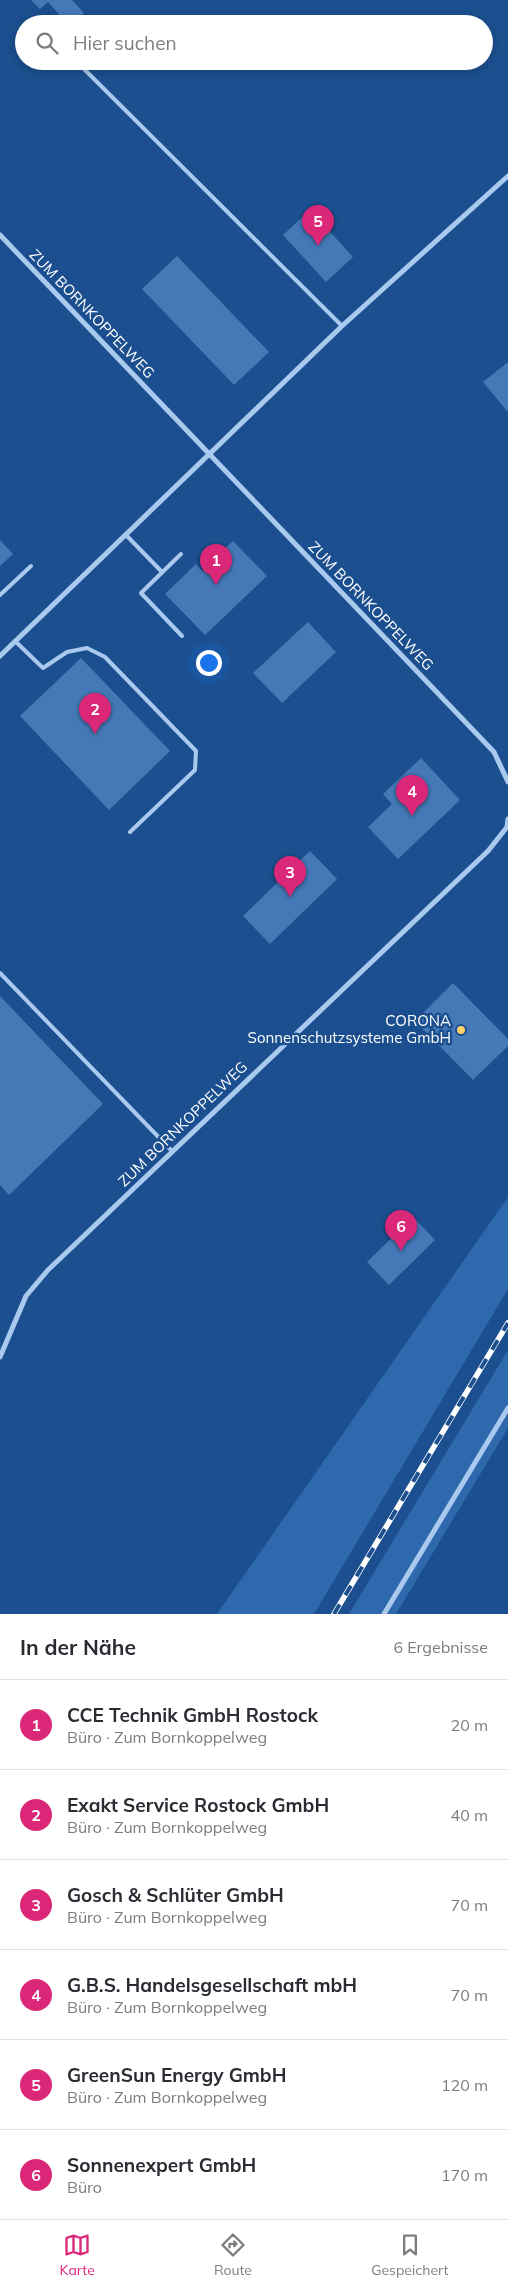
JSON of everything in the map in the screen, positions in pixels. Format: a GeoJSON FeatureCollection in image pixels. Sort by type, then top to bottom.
{"type":"FeatureCollection","features":[{"type":"Feature","properties":{"kind":"street"},"geometry":{"type":"LineString","coordinates":[[0,656],[342,326],[508,176]]}},
{"type":"Feature","properties":{"kind":"street","name":"ZUM BORNKOPPELWEG"},"geometry":{"type":"LineString","coordinates":[[0,235],[494,752],[508,782]]}},
{"type":"Feature","properties":{"kind":"street","name":"ZUM BORNKOPPELWEG"},"geometry":{"type":"LineString","coordinates":[[0,1357],[26,1296],[48,1270],[488,852],[507,828],[508,819]]}},
{"type":"Feature","properties":{"kind":"street"},"geometry":{"type":"LineString","coordinates":[[384,1614],[508,1408]]}},
{"type":"Feature","properties":{"kind":"lane"},"geometry":{"type":"LineString","coordinates":[[85,70],[342,326]]}},
{"type":"Feature","properties":{"kind":"lane"},"geometry":{"type":"LineString","coordinates":[[126,535],[162,572]]}},
{"type":"Feature","properties":{"kind":"lane"},"geometry":{"type":"LineString","coordinates":[[181,554],[141,593],[182,636]]}},
{"type":"Feature","properties":{"kind":"lane"},"geometry":{"type":"LineString","coordinates":[[0,595],[31,566]]}},
{"type":"Feature","properties":{"kind":"lane"},"geometry":{"type":"LineString","coordinates":[[16,641],[43,668],[67,652],[87,648],[105,657],[196,751],[195,770],[130,832]]}},
{"type":"Feature","properties":{"kind":"lane"},"geometry":{"type":"LineString","coordinates":[[0,973],[172,1152]]}},
{"type":"Feature","properties":{"kind":"shaded area"},"geometry":{"type":"Polygon","coordinates":[[[508,1197],[508,1289],[314,1614],[217,1614],[508,1197]]]}},
{"type":"Feature","properties":{"kind":"shaded area"},"geometry":{"type":"Polygon","coordinates":[[[508,1350],[508,1428],[396,1614],[349,1614],[508,1350]]]}},
{"type":"Feature","properties":{"kind":"building"},"geometry":{"type":"Polygon","coordinates":[[[31,0],[72,0],[84,13],[82,15],[60,15],[48,2],[40,9],[31,0]]]}},
{"type":"Feature","properties":{"kind":"building"},"geometry":{"type":"Polygon","coordinates":[[[310,210],[353,257],[326,282],[283,235],[310,210]]]}},
{"type":"Feature","properties":{"kind":"building"},"geometry":{"type":"Polygon","coordinates":[[[177,256],[269,352],[234,385],[142,289],[177,256]]]}},
{"type":"Feature","properties":{"kind":"building"},"geometry":{"type":"Polygon","coordinates":[[[508,362],[508,412],[483,382],[508,362]]]}},
{"type":"Feature","properties":{"kind":"building"},"geometry":{"type":"Polygon","coordinates":[[[0,540],[13,554],[0,566],[0,540]]]}},
{"type":"Feature","properties":{"kind":"building"},"geometry":{"type":"Polygon","coordinates":[[[233,541],[267,576],[205,635],[165,594],[196,564],[202,571],[233,541]]]}},
{"type":"Feature","properties":{"kind":"building"},"geometry":{"type":"Polygon","coordinates":[[[308,622],[336,652],[282,703],[253,673],[308,622]]]}},
{"type":"Feature","properties":{"kind":"building"},"geometry":{"type":"Polygon","coordinates":[[[81,658],[170,751],[109,810],[20,716],[81,658]]]}},
{"type":"Feature","properties":{"kind":"building"},"geometry":{"type":"Polygon","coordinates":[[[421,758],[460,800],[398,859],[368,827],[392,804],[383,794],[421,758]]]}},
{"type":"Feature","properties":{"kind":"building"},"geometry":{"type":"Polygon","coordinates":[[[310,851],[337,879],[270,944],[243,916],[310,851]]]}},
{"type":"Feature","properties":{"kind":"building","name":"CORONA Sonnenschutzsysteme GmbH"},"geometry":{"type":"Polygon","coordinates":[[[453,983],[508,1039],[508,1046],[473,1080],[415,1021],[453,983]]]}},
{"type":"Feature","properties":{"kind":"building"},"geometry":{"type":"Polygon","coordinates":[[[0,996],[103,1104],[9,1195],[0,1185],[0,996]]]}},
{"type":"Feature","properties":{"kind":"building"},"geometry":{"type":"Polygon","coordinates":[[[413,1217],[435,1240],[389,1285],[367,1262],[413,1217]]]}},
{"type":"Feature","properties":{"kind":"railway"},"geometry":{"type":"LineString","coordinates":[[334,1614],[508,1323]]}},
{"type":"Feature","properties":{"kind":"place","name":"GreenSun Energy GmbH"},"geometry":{"type":"Point","coordinates":[318,246]}},
{"type":"Feature","properties":{"kind":"place","name":"CCE Technik GmbH Rostock"},"geometry":{"type":"Point","coordinates":[216,585]}},
{"type":"Feature","properties":{"kind":"place","name":"Exakt Service Rostock GmbH"},"geometry":{"type":"Point","coordinates":[95,734]}},
{"type":"Feature","properties":{"kind":"place","name":"G.B.S. Handelsgesellschaft mbH"},"geometry":{"type":"Point","coordinates":[412,816]}},
{"type":"Feature","properties":{"kind":"place","name":"Gosch & Schlüter GmbH"},"geometry":{"type":"Point","coordinates":[290,897]}},
{"type":"Feature","properties":{"kind":"place","name":"CORONA Sonnenschutzsysteme GmbH"},"geometry":{"type":"Point","coordinates":[461,1030]}},
{"type":"Feature","properties":{"kind":"place","name":"Sonnenexpert GmbH"},"geometry":{"type":"Point","coordinates":[401,1251]}}]}
